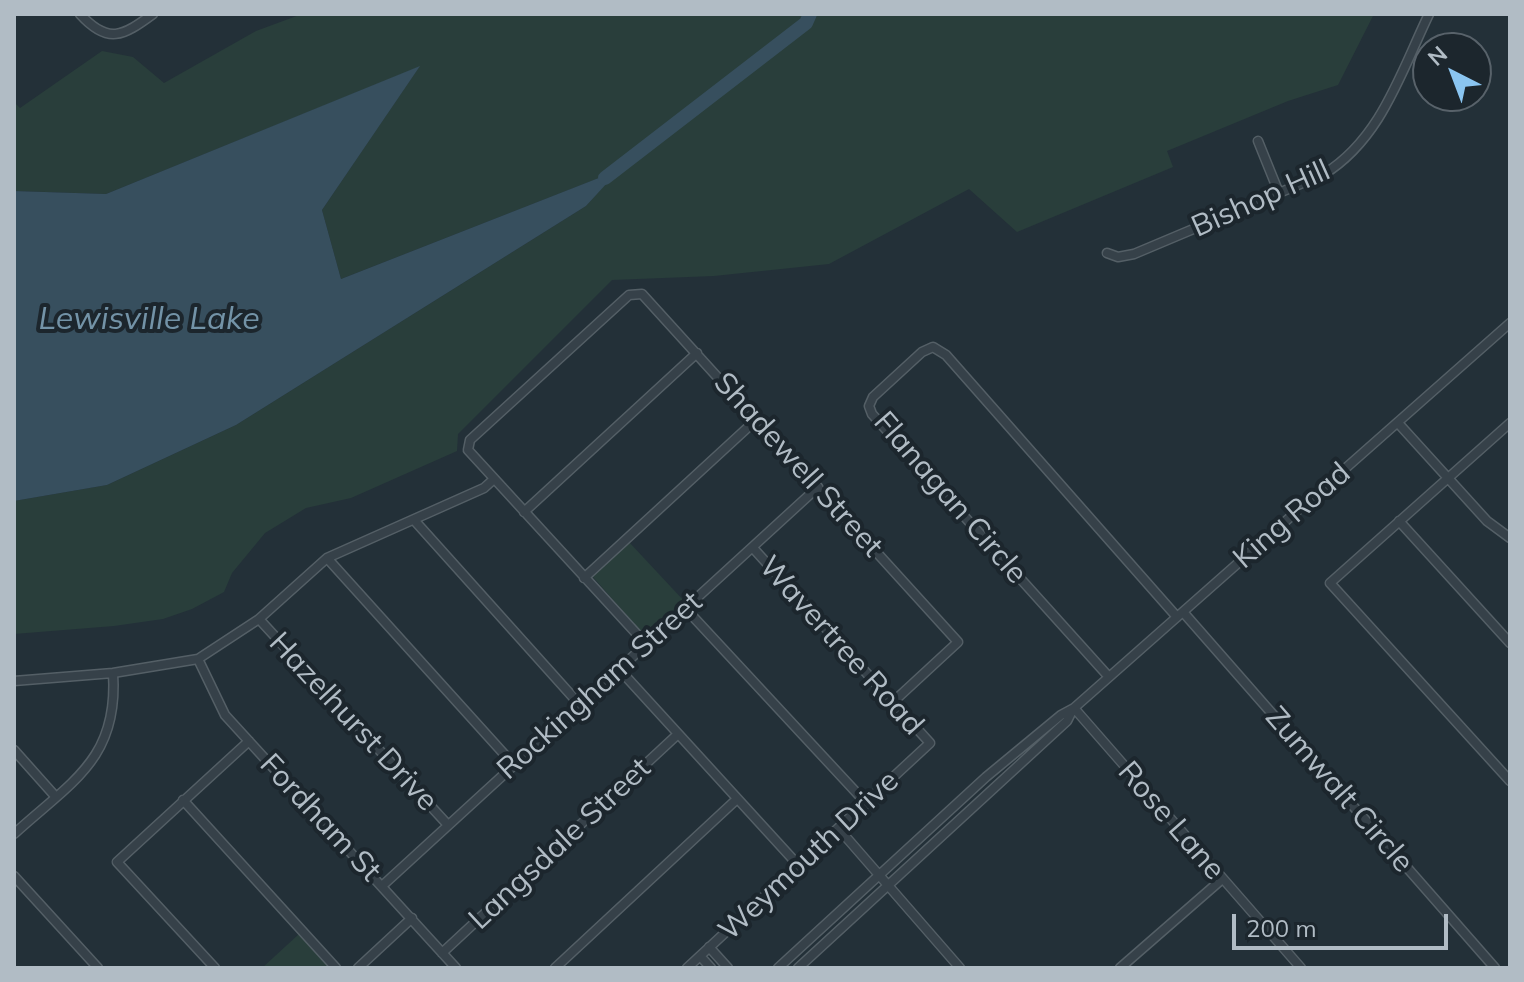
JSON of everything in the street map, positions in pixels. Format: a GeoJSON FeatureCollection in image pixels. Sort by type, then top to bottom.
{"type":"FeatureCollection","features":[{"type":"Feature","properties":{"kind":"street"},"geometry":{"type":"LineString","coordinates":[[80,14],[94,30],[104,34],[127,33],[153,14]]}},
{"type":"Feature","properties":{"kind":"street","name":"Bishop Hill"},"geometry":{"type":"LineString","coordinates":[[1107,253],[1118,257],[1134,254],[1279,193],[1342,162],[1367,137],[1429,14]]}},
{"type":"Feature","properties":{"kind":"street"},"geometry":{"type":"LineString","coordinates":[[1258,141],[1279,193]]}},
{"type":"Feature","properties":{"kind":"street","name":"Shadewell Street"},"geometry":{"type":"LineString","coordinates":[[494,479],[471,455],[470,440],[629,295],[636,292],[642,294],[958,642],[893,702]]}},
{"type":"Feature","properties":{"kind":"street","name":"King Road"},"geometry":{"type":"LineString","coordinates":[[778,968],[946,814],[1061,715],[1074,708],[1510,323]]}},
{"type":"Feature","properties":{"kind":"street","name":"Flanagan Circle"},"geometry":{"type":"LineString","coordinates":[[1109,677],[872,414],[869,406],[873,397],[922,352],[933,347],[946,355],[1180,615]]}},
{"type":"Feature","properties":{"kind":"street"},"geometry":{"type":"LineString","coordinates":[[524,512],[697,353]]}},
{"type":"Feature","properties":{"kind":"street"},"geometry":{"type":"LineString","coordinates":[[584,578],[757,419]]}},
{"type":"Feature","properties":{"kind":"street"},"geometry":{"type":"LineString","coordinates":[[1398,423],[1487,521],[1510,538]]}},
{"type":"Feature","properties":{"kind":"street"},"geometry":{"type":"LineString","coordinates":[[1510,423],[1330,583],[1510,781]]}},
{"type":"Feature","properties":{"kind":"street"},"geometry":{"type":"LineString","coordinates":[[14,681],[113,673],[198,659],[259,619],[327,558],[484,488],[494,479],[646,644]]}},
{"type":"Feature","properties":{"kind":"street","name":"Rockingham Street"},"geometry":{"type":"LineString","coordinates":[[382,886],[818,487]]}},
{"type":"Feature","properties":{"kind":"street"},"geometry":{"type":"LineString","coordinates":[[414,520],[426,538],[580,705]]}},
{"type":"Feature","properties":{"kind":"street"},"geometry":{"type":"LineString","coordinates":[[1399,521],[1510,643]]}},
{"type":"Feature","properties":{"kind":"street","name":"Wavertree Road"},"geometry":{"type":"LineString","coordinates":[[753,548],[930,743]]}},
{"type":"Feature","properties":{"kind":"street"},"geometry":{"type":"LineString","coordinates":[[327,558],[514,765]]}},
{"type":"Feature","properties":{"kind":"street"},"geometry":{"type":"LineString","coordinates":[[685,608],[867,804]]}},
{"type":"Feature","properties":{"kind":"street","name":"Zumwalt Circle"},"geometry":{"type":"LineString","coordinates":[[1180,615],[1490,966]]}},
{"type":"Feature","properties":{"kind":"street","name":"Hazelhurst Drive"},"geometry":{"type":"LineString","coordinates":[[259,619],[448,825]]}},
{"type":"Feature","properties":{"kind":"street","name":"Fordham St"},"geometry":{"type":"LineString","coordinates":[[198,659],[221,709],[456,968]]}},
{"type":"Feature","properties":{"kind":"street"},"geometry":{"type":"LineString","coordinates":[[619,669],[799,866]]}},
{"type":"Feature","properties":{"kind":"street"},"geometry":{"type":"LineString","coordinates":[[14,834],[89,765],[104,743],[115,708],[113,673]]}},
{"type":"Feature","properties":{"kind":"street","name":"King Road"},"geometry":{"type":"LineString","coordinates":[[796,968],[1067,721],[1074,708]]}},
{"type":"Feature","properties":{"kind":"street","name":"Rose Lane"},"geometry":{"type":"LineString","coordinates":[[1074,708],[1301,968]]}},
{"type":"Feature","properties":{"kind":"street","name":"Langsdale Street"},"geometry":{"type":"LineString","coordinates":[[442,953],[678,734]]}},
{"type":"Feature","properties":{"kind":"street"},"geometry":{"type":"LineString","coordinates":[[215,968],[117,862],[249,741]]}},
{"type":"Feature","properties":{"kind":"street","name":"Weymouth Drive"},"geometry":{"type":"LineString","coordinates":[[687,968],[930,743]]}},
{"type":"Feature","properties":{"kind":"street"},"geometry":{"type":"LineString","coordinates":[[14,750],[55,796]]}},
{"type":"Feature","properties":{"kind":"street"},"geometry":{"type":"LineString","coordinates":[[555,968],[737,799]]}},
{"type":"Feature","properties":{"kind":"street"},"geometry":{"type":"LineString","coordinates":[[183,800],[336,968]]}},
{"type":"Feature","properties":{"kind":"street"},"geometry":{"type":"LineString","coordinates":[[946,814],[955,824]]}},
{"type":"Feature","properties":{"kind":"street"},"geometry":{"type":"LineString","coordinates":[[839,829],[960,968]]}},
{"type":"Feature","properties":{"kind":"street"},"geometry":{"type":"LineString","coordinates":[[14,876],[98,968]]}},
{"type":"Feature","properties":{"kind":"street"},"geometry":{"type":"LineString","coordinates":[[1120,968],[1221,880]]}},
{"type":"Feature","properties":{"kind":"street"},"geometry":{"type":"LineString","coordinates":[[358,968],[412,918]]}},
{"type":"Feature","properties":{"kind":"street"},"geometry":{"type":"LineString","coordinates":[[709,947],[728,968]]}},
{"type":"Feature","properties":{"kind":"street"},"geometry":{"type":"LineString","coordinates":[[700,956],[711,968]]}},
{"type":"Feature","properties":{"kind":"street"},"geometry":{"type":"LineString","coordinates":[[787,959],[796,968]]}},
{"type":"Feature","properties":{"kind":"green space"},"geometry":{"type":"Polygon","coordinates":[[[302,14],[1374,14],[1338,85],[1288,101],[1167,151],[1173,167],[1017,232],[969,189],[829,264],[714,276],[612,280],[458,434],[457,451],[351,498],[306,508],[265,533],[232,573],[224,592],[192,609],[163,619],[14,634],[14,501],[107,485],[236,425],[586,206],[617,171],[341,279],[322,210],[419,67],[106,194],[14,191],[14,102],[20,108],[102,51],[133,57],[164,83],[256,31],[302,14]]]}},
{"type":"Feature","properties":{"kind":"green space"},"geometry":{"type":"Polygon","coordinates":[[[629,542],[685,602],[644,635],[593,577],[629,542]]]}},
{"type":"Feature","properties":{"kind":"green space"},"geometry":{"type":"Polygon","coordinates":[[[299,934],[329,968],[262,968],[299,934]]]}},
{"type":"Feature","properties":{"kind":"water","name":"Lewisville Lake"},"geometry":{"type":"Polygon","coordinates":[[[420,66],[322,210],[341,279],[619,170],[586,206],[236,425],[107,485],[14,501],[14,191],[106,194],[420,66]]]}},
{"type":"Feature","properties":{"kind":"waterway"},"geometry":{"type":"LineString","coordinates":[[605,178],[806,23],[810,14]]}}]}
